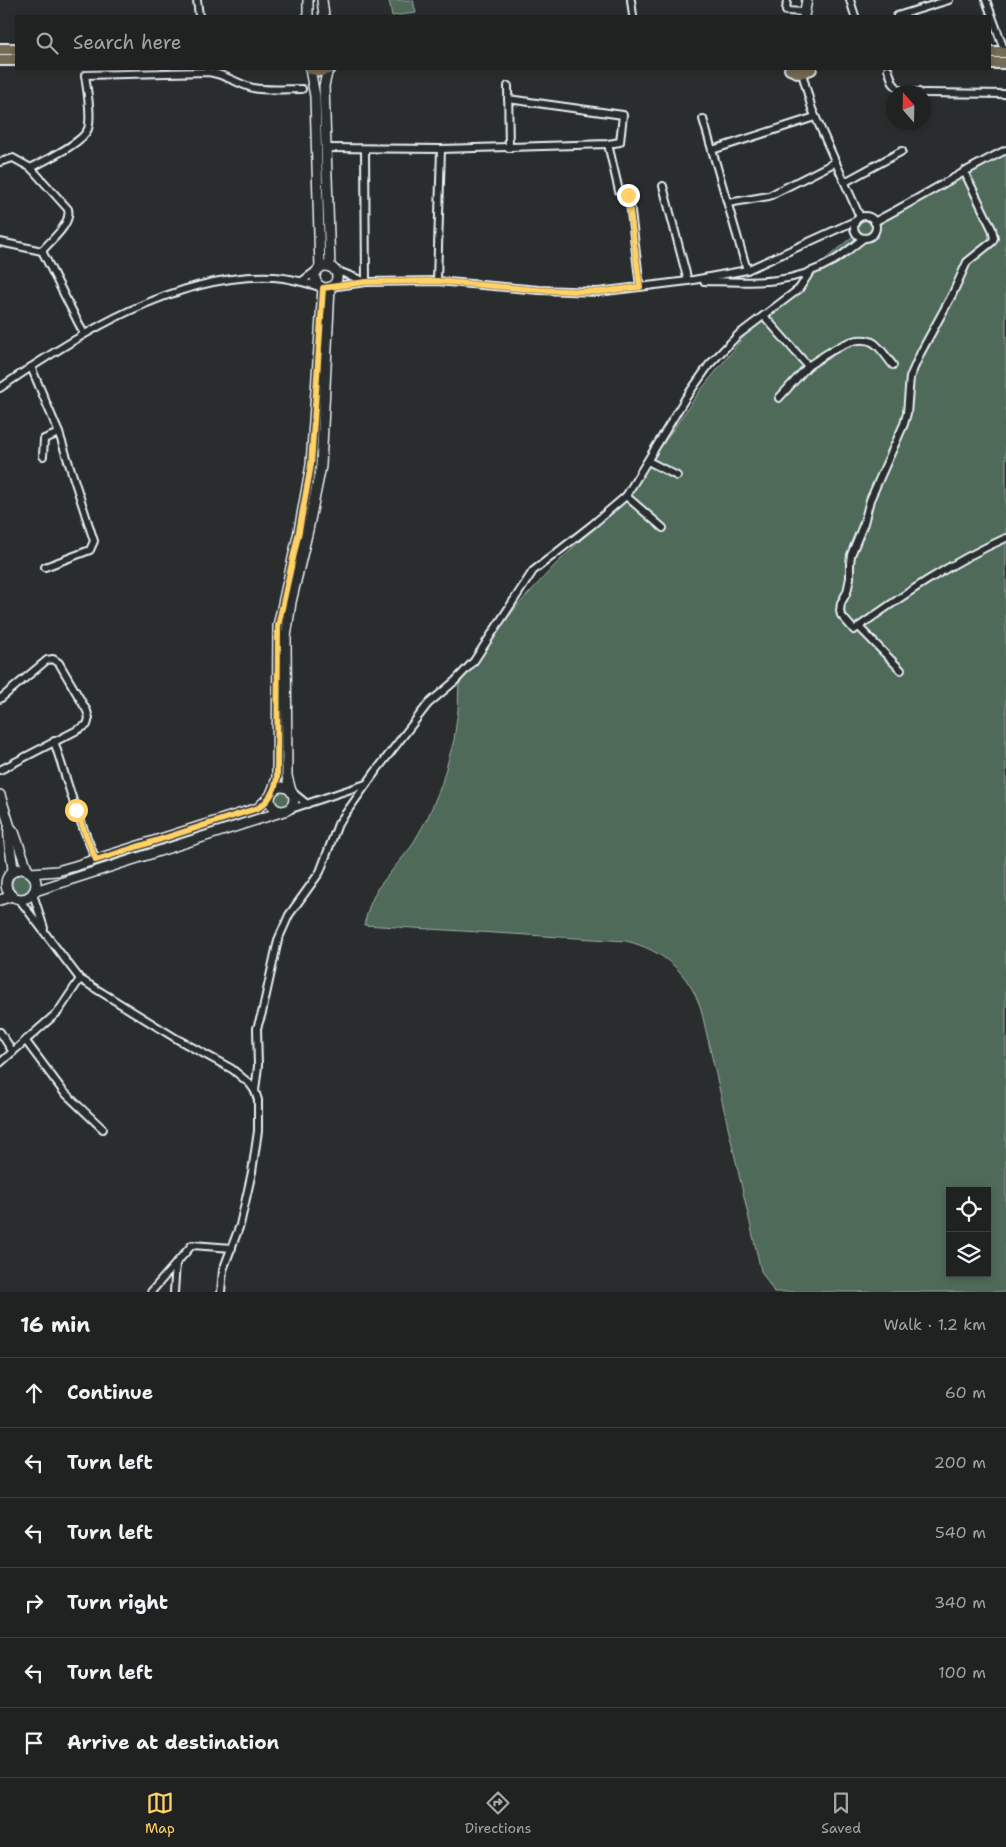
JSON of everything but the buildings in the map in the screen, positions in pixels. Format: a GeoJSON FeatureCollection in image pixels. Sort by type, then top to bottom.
{"type":"FeatureCollection","features":[{"type":"Feature","properties":{"kind":"main road"},"geometry":{"type":"LineString","coordinates":[[0,49],[15,49]]}},
{"type":"Feature","properties":{"kind":"main road"},"geometry":{"type":"LineString","coordinates":[[991,52],[1006,56]]}},
{"type":"Feature","properties":{"kind":"main road"},"geometry":{"type":"LineString","coordinates":[[991,63],[1006,56]]}},
{"type":"Feature","properties":{"kind":"main road"},"geometry":{"type":"LineString","coordinates":[[0,60],[15,60]]}},
{"type":"Feature","properties":{"kind":"main road"},"geometry":{"type":"LineString","coordinates":[[314,70],[321,72],[326,70]]}},
{"type":"Feature","properties":{"kind":"main road"},"geometry":{"type":"LineString","coordinates":[[792,70],[796,72],[807,71]]}},
{"type":"Feature","properties":{"kind":"street"},"geometry":{"type":"LineString","coordinates":[[197,0],[199,15]]}},
{"type":"Feature","properties":{"kind":"street"},"geometry":{"type":"LineString","coordinates":[[308,0],[308,15]]}},
{"type":"Feature","properties":{"kind":"street"},"geometry":{"type":"LineString","coordinates":[[322,0],[324,15]]}},
{"type":"Feature","properties":{"kind":"street"},"geometry":{"type":"LineString","coordinates":[[631,0],[633,15]]}},
{"type":"Feature","properties":{"kind":"street"},"geometry":{"type":"LineString","coordinates":[[787,0],[786,11],[805,14],[807,0]]}},
{"type":"Feature","properties":{"kind":"street"},"geometry":{"type":"LineString","coordinates":[[850,0],[855,15]]}},
{"type":"Feature","properties":{"kind":"street"},"geometry":{"type":"LineString","coordinates":[[900,15],[949,0]]}},
{"type":"Feature","properties":{"kind":"street"},"geometry":{"type":"LineString","coordinates":[[986,0],[1006,56]]}},
{"type":"Feature","properties":{"kind":"street"},"geometry":{"type":"LineString","coordinates":[[311,70],[315,96],[319,269],[315,280],[326,287]]}},
{"type":"Feature","properties":{"kind":"street"},"geometry":{"type":"LineString","coordinates":[[326,287],[321,466],[291,602],[286,637],[287,776],[294,801],[286,810],[280,811],[271,804],[271,794],[277,778],[278,626],[311,465],[326,287],[336,279],[332,268],[324,86],[329,70]]}},
{"type":"Feature","properties":{"kind":"street"},"geometry":{"type":"LineString","coordinates":[[888,70],[894,85]]}},
{"type":"Feature","properties":{"kind":"street"},"geometry":{"type":"LineString","coordinates":[[807,71],[815,117],[845,182],[858,219],[854,226],[855,232],[864,238]]}},
{"type":"Feature","properties":{"kind":"street"},"geometry":{"type":"LineString","coordinates":[[31,168],[80,139],[87,130],[89,120],[85,75],[208,72],[219,73],[256,89],[302,89]]}},
{"type":"Feature","properties":{"kind":"street"},"geometry":{"type":"LineString","coordinates":[[508,86],[509,148]]}},
{"type":"Feature","properties":{"kind":"street"},"geometry":{"type":"LineString","coordinates":[[931,92],[1006,94]]}},
{"type":"Feature","properties":{"kind":"street"},"geometry":{"type":"LineString","coordinates":[[327,148],[441,150],[620,142],[623,114],[508,99]]}},
{"type":"Feature","properties":{"kind":"street"},"geometry":{"type":"LineString","coordinates":[[712,150],[815,117]]}},
{"type":"Feature","properties":{"kind":"street"},"geometry":{"type":"LineString","coordinates":[[703,119],[747,270]]}},
{"type":"Feature","properties":{"kind":"street"},"geometry":{"type":"LineString","coordinates":[[608,144],[619,191],[628,195],[640,287]]}},
{"type":"Feature","properties":{"kind":"street"},"geometry":{"type":"LineString","coordinates":[[365,149],[366,282]]}},
{"type":"Feature","properties":{"kind":"street"},"geometry":{"type":"LineString","coordinates":[[437,281],[441,150]]}},
{"type":"Feature","properties":{"kind":"street"},"geometry":{"type":"LineString","coordinates":[[874,222],[906,206],[942,183],[1006,150]]}},
{"type":"Feature","properties":{"kind":"street"},"geometry":{"type":"LineString","coordinates":[[845,182],[902,151]]}},
{"type":"Feature","properties":{"kind":"street"},"geometry":{"type":"LineString","coordinates":[[0,162],[13,158],[31,168],[55,193],[69,213],[66,222],[42,251]]}},
{"type":"Feature","properties":{"kind":"street"},"geometry":{"type":"LineString","coordinates":[[728,203],[769,196],[836,162]]}},
{"type":"Feature","properties":{"kind":"street"},"geometry":{"type":"LineString","coordinates":[[964,172],[992,229],[994,238],[989,245],[967,262],[910,377],[907,413],[904,424],[870,500],[852,555],[847,592],[840,607],[841,616],[854,630],[918,586],[985,547],[1006,538]]}},
{"type":"Feature","properties":{"kind":"street"},"geometry":{"type":"LineString","coordinates":[[663,186],[688,281]]}},
{"type":"Feature","properties":{"kind":"street"},"geometry":{"type":"LineString","coordinates":[[0,388],[84,334],[171,292],[226,280],[265,277],[302,281],[326,287],[366,282],[437,281],[539,290],[598,292],[688,281],[747,270],[868,216],[876,227],[874,233],[864,238],[834,261],[800,277],[768,282],[688,281]]}},
{"type":"Feature","properties":{"kind":"street"},"geometry":{"type":"LineString","coordinates":[[0,242],[42,251]]}},
{"type":"Feature","properties":{"kind":"street"},"geometry":{"type":"LineString","coordinates":[[42,251],[84,334]]}},
{"type":"Feature","properties":{"kind":"street"},"geometry":{"type":"LineString","coordinates":[[302,281],[319,269],[332,268],[366,282]]}},
{"type":"Feature","properties":{"kind":"street"},"geometry":{"type":"LineString","coordinates":[[255,1092],[258,1066],[257,1028],[278,940],[289,915],[320,872],[338,824],[366,784],[428,704],[455,681],[474,661],[533,571],[626,496],[685,399],[709,365],[738,335],[799,289],[810,272]]}},
{"type":"Feature","properties":{"kind":"street"},"geometry":{"type":"LineString","coordinates":[[764,316],[808,366]]}},
{"type":"Feature","properties":{"kind":"street"},"geometry":{"type":"LineString","coordinates":[[778,398],[808,366],[843,344],[867,341],[874,344],[893,364]]}},
{"type":"Feature","properties":{"kind":"street"},"geometry":{"type":"LineString","coordinates":[[31,367],[59,433],[94,544],[90,550],[45,567]]}},
{"type":"Feature","properties":{"kind":"street"},"geometry":{"type":"LineString","coordinates":[[43,456],[44,439],[59,433]]}},
{"type":"Feature","properties":{"kind":"street"},"geometry":{"type":"LineString","coordinates":[[648,461],[677,476]]}},
{"type":"Feature","properties":{"kind":"street"},"geometry":{"type":"LineString","coordinates":[[626,496],[663,528]]}},
{"type":"Feature","properties":{"kind":"street"},"geometry":{"type":"LineString","coordinates":[[859,627],[901,670]]}},
{"type":"Feature","properties":{"kind":"street"},"geometry":{"type":"LineString","coordinates":[[0,699],[47,660],[56,660],[89,718],[87,725],[0,770]]}},
{"type":"Feature","properties":{"kind":"street"},"geometry":{"type":"LineString","coordinates":[[54,741],[76,810],[96,860]]}},
{"type":"Feature","properties":{"kind":"street"},"geometry":{"type":"LineString","coordinates":[[0,900],[15,897],[26,898],[34,892],[366,784]]}},
{"type":"Feature","properties":{"kind":"street"},"geometry":{"type":"LineString","coordinates":[[220,1292],[223,1270],[240,1225],[252,1172],[258,1131],[258,1100],[255,1092],[250,1084],[232,1069],[177,1039],[80,978],[4,884],[13,872],[20,870],[29,872],[65,869],[258,808],[271,794],[282,787],[291,791],[307,804]]}},
{"type":"Feature","properties":{"kind":"street"},"geometry":{"type":"LineString","coordinates":[[0,795],[10,827],[14,832],[29,872],[36,881],[34,892],[46,934]]}},
{"type":"Feature","properties":{"kind":"street"},"geometry":{"type":"LineString","coordinates":[[10,827],[8,834],[13,872]]}},
{"type":"Feature","properties":{"kind":"street"},"geometry":{"type":"LineString","coordinates":[[0,1063],[58,1012],[80,978]]}},
{"type":"Feature","properties":{"kind":"street"},"geometry":{"type":"LineString","coordinates":[[0,1032],[13,1052]]}},
{"type":"Feature","properties":{"kind":"street"},"geometry":{"type":"LineString","coordinates":[[25,1040],[64,1091],[103,1129]]}},
{"type":"Feature","properties":{"kind":"street"},"geometry":{"type":"LineString","coordinates":[[151,1292],[192,1245],[232,1248]]}},
{"type":"Feature","properties":{"kind":"street"},"geometry":{"type":"LineString","coordinates":[[174,1292],[176,1263]]}},
{"type":"Feature","properties":{"kind":"green space"},"geometry":{"type":"Polygon","coordinates":[[[389,0],[413,0],[416,13],[392,15],[389,0]]]}},
{"type":"Feature","properties":{"kind":"green space"},"geometry":{"type":"Polygon","coordinates":[[[1006,151],[1006,1292],[774,1292],[761,1271],[701,1009],[696,996],[682,974],[652,950],[626,941],[364,925],[377,889],[411,847],[428,817],[441,786],[454,740],[459,680],[518,605],[555,565],[604,518],[645,470],[699,392],[747,333],[803,278],[859,231],[858,226],[860,222],[865,220],[871,223],[1006,151]]]}},
{"type":"Feature","properties":{"kind":"green space"},"geometry":{"type":"Polygon","coordinates":[[[282,789],[289,792],[292,799],[289,806],[282,809],[275,806],[272,799],[275,792],[282,789]]]}},
{"type":"Feature","properties":{"kind":"green space"},"geometry":{"type":"Polygon","coordinates":[[[22,874],[29,877],[32,884],[29,891],[22,894],[15,891],[12,884],[15,877],[22,874]]]}},
{"type":"Feature","properties":{"kind":"route"},"geometry":{"type":"LineString","coordinates":[[76,810],[96,860],[258,808],[267,800],[276,784],[278,626],[311,465],[323,288],[366,282],[437,281],[539,290],[598,292],[640,287],[628,195]]}}]}
